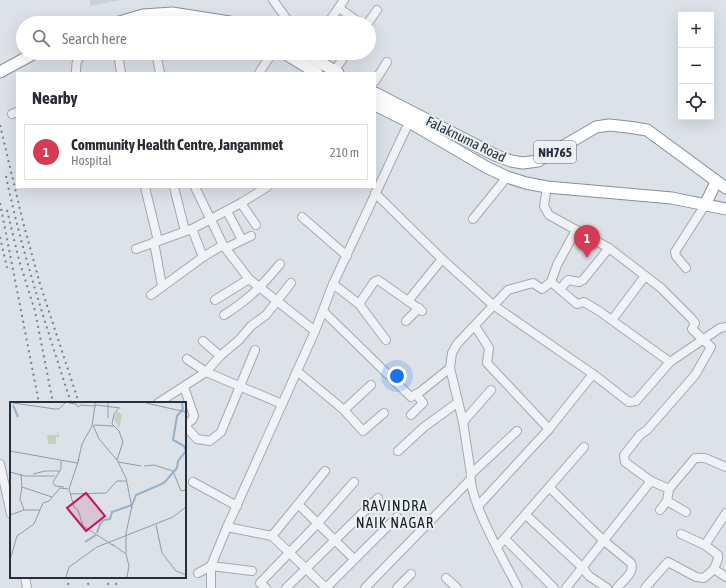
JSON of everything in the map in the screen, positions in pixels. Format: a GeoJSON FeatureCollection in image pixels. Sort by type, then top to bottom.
{"type":"FeatureCollection","features":[{"type":"Feature","properties":{"kind":"highway"},"geometry":{"type":"LineString","coordinates":[[139,16],[172,13],[185,16]]}},
{"type":"Feature","properties":{"kind":"highway"},"geometry":{"type":"LineString","coordinates":[[0,72],[23,60]]}},
{"type":"Feature","properties":{"kind":"highway"},"geometry":{"type":"LineString","coordinates":[[296,60],[315,72]]}},
{"type":"Feature","properties":{"kind":"highway"},"geometry":{"type":"LineString","coordinates":[[317,60],[336,72]]}},
{"type":"Feature","properties":{"kind":"highway","name":"Falaknuma Road"},"geometry":{"type":"LineString","coordinates":[[376,94],[464,155],[507,177],[547,187],[672,198],[726,209]]}},
{"type":"Feature","properties":{"kind":"highway","name":"Falaknuma Road"},"geometry":{"type":"LineString","coordinates":[[376,105],[411,118],[511,162],[523,163],[538,160],[596,127],[608,125],[647,130],[721,185]]}},
{"type":"Feature","properties":{"kind":"highway"},"geometry":{"type":"LineString","coordinates":[[705,205],[721,185]]}},
{"type":"Feature","properties":{"kind":"street"},"geometry":{"type":"LineString","coordinates":[[274,0],[285,16]]}},
{"type":"Feature","properties":{"kind":"street"},"geometry":{"type":"LineString","coordinates":[[333,16],[344,0]]}},
{"type":"Feature","properties":{"kind":"street"},"geometry":{"type":"LineString","coordinates":[[339,8],[350,16]]}},
{"type":"Feature","properties":{"kind":"street"},"geometry":{"type":"LineString","coordinates":[[373,16],[377,10]]}},
{"type":"Feature","properties":{"kind":"street"},"geometry":{"type":"LineString","coordinates":[[76,72],[77,60]]}},
{"type":"Feature","properties":{"kind":"street"},"geometry":{"type":"LineString","coordinates":[[119,60],[121,72]]}},
{"type":"Feature","properties":{"kind":"street"},"geometry":{"type":"LineString","coordinates":[[157,60],[160,72]]}},
{"type":"Feature","properties":{"kind":"street"},"geometry":{"type":"LineString","coordinates":[[259,72],[267,60]]}},
{"type":"Feature","properties":{"kind":"street"},"geometry":{"type":"LineString","coordinates":[[336,72],[343,60]]}},
{"type":"Feature","properties":{"kind":"street"},"geometry":{"type":"LineString","coordinates":[[376,79],[387,62]]}},
{"type":"Feature","properties":{"kind":"street"},"geometry":{"type":"LineString","coordinates":[[211,588],[211,566],[227,527],[315,331],[333,284],[411,118]]}},
{"type":"Feature","properties":{"kind":"street"},"geometry":{"type":"LineString","coordinates":[[473,218],[507,177]]}},
{"type":"Feature","properties":{"kind":"street"},"geometry":{"type":"LineString","coordinates":[[547,187],[544,206],[549,215],[609,248],[661,288],[691,318],[695,323],[692,329],[701,340],[711,348],[694,375],[647,430],[640,435],[623,457],[625,462],[651,481],[669,489]]}},
{"type":"Feature","properties":{"kind":"street"},"geometry":{"type":"LineString","coordinates":[[146,188],[156,241],[162,286]]}},
{"type":"Feature","properties":{"kind":"street"},"geometry":{"type":"LineString","coordinates":[[174,188],[188,230],[203,257]]}},
{"type":"Feature","properties":{"kind":"street"},"geometry":{"type":"LineString","coordinates":[[196,188],[224,247],[249,279],[315,331]]}},
{"type":"Feature","properties":{"kind":"street"},"geometry":{"type":"LineString","coordinates":[[136,249],[188,230],[212,219],[241,203],[263,188]]}},
{"type":"Feature","properties":{"kind":"street"},"geometry":{"type":"LineString","coordinates":[[375,193],[442,259],[494,305],[593,374],[626,401],[636,401],[670,362],[720,328],[726,327]]}},
{"type":"Feature","properties":{"kind":"street"},"geometry":{"type":"LineString","coordinates":[[241,203],[256,224]]}},
{"type":"Feature","properties":{"kind":"street"},"geometry":{"type":"LineString","coordinates":[[686,268],[676,256],[675,252],[705,205]]}},
{"type":"Feature","properties":{"kind":"street"},"geometry":{"type":"LineString","coordinates":[[227,211],[242,240]]}},
{"type":"Feature","properties":{"kind":"street"},"geometry":{"type":"LineString","coordinates":[[302,217],[347,256]]}},
{"type":"Feature","properties":{"kind":"street"},"geometry":{"type":"LineString","coordinates":[[518,588],[478,506],[470,477],[463,422],[457,403],[450,368],[452,353],[458,344],[508,290],[533,283],[542,289],[551,282],[557,265],[576,230]]}},
{"type":"Feature","properties":{"kind":"street"},"geometry":{"type":"LineString","coordinates":[[151,295],[203,257],[251,236]]}},
{"type":"Feature","properties":{"kind":"street"},"geometry":{"type":"LineString","coordinates":[[560,289],[568,280],[572,279],[575,282],[583,280],[609,248]]}},
{"type":"Feature","properties":{"kind":"street"},"geometry":{"type":"LineString","coordinates":[[408,301],[442,259]]}},
{"type":"Feature","properties":{"kind":"street"},"geometry":{"type":"LineString","coordinates":[[224,315],[247,300],[260,288],[280,264]]}},
{"type":"Feature","properties":{"kind":"street"},"geometry":{"type":"LineString","coordinates":[[612,320],[645,276]]}},
{"type":"Feature","properties":{"kind":"street"},"geometry":{"type":"LineString","coordinates":[[215,300],[249,279]]}},
{"type":"Feature","properties":{"kind":"street"},"geometry":{"type":"LineString","coordinates":[[359,304],[374,282],[378,280],[420,309],[406,321]]}},
{"type":"Feature","properties":{"kind":"street"},"geometry":{"type":"LineString","coordinates":[[551,282],[577,304],[584,302],[612,320],[670,362]]}},
{"type":"Feature","properties":{"kind":"street"},"geometry":{"type":"LineString","coordinates":[[160,402],[206,372],[220,356],[239,340],[251,326],[266,315],[291,283]]}},
{"type":"Feature","properties":{"kind":"street"},"geometry":{"type":"LineString","coordinates":[[333,284],[359,304],[386,340]]}},
{"type":"Feature","properties":{"kind":"street"},"geometry":{"type":"LineString","coordinates":[[323,311],[411,397],[450,368]]}},
{"type":"Feature","properties":{"kind":"street"},"geometry":{"type":"LineString","coordinates":[[475,326],[489,348],[488,363],[549,429]]}},
{"type":"Feature","properties":{"kind":"street"},"geometry":{"type":"LineString","coordinates":[[203,340],[220,356]]}},
{"type":"Feature","properties":{"kind":"street"},"geometry":{"type":"LineString","coordinates":[[184,387],[194,416],[192,420],[186,424],[188,429],[197,439],[210,441],[221,432],[255,350]]}},
{"type":"Feature","properties":{"kind":"street"},"geometry":{"type":"LineString","coordinates":[[186,359],[206,372],[282,404]]}},
{"type":"Feature","properties":{"kind":"street"},"geometry":{"type":"LineString","coordinates":[[297,371],[344,410],[363,431],[384,413]]}},
{"type":"Feature","properties":{"kind":"street"},"geometry":{"type":"LineString","coordinates":[[478,506],[549,429],[593,374]]}},
{"type":"Feature","properties":{"kind":"street"},"geometry":{"type":"LineString","coordinates":[[344,410],[371,385]]}},
{"type":"Feature","properties":{"kind":"street"},"geometry":{"type":"LineString","coordinates":[[463,422],[491,390]]}},
{"type":"Feature","properties":{"kind":"street"},"geometry":{"type":"LineString","coordinates":[[411,415],[423,403],[416,394]]}},
{"type":"Feature","properties":{"kind":"street"},"geometry":{"type":"LineString","coordinates":[[398,451],[424,427],[457,403]]}},
{"type":"Feature","properties":{"kind":"street"},"geometry":{"type":"LineString","coordinates":[[365,588],[470,477],[517,432]]}},
{"type":"Feature","properties":{"kind":"street"},"geometry":{"type":"LineString","coordinates":[[497,546],[550,488],[584,447]]}},
{"type":"Feature","properties":{"kind":"street"},"geometry":{"type":"LineString","coordinates":[[660,510],[667,501],[669,489],[694,458],[705,458],[726,467]]}},
{"type":"Feature","properties":{"kind":"street"},"geometry":{"type":"LineString","coordinates":[[0,464],[10,509]]}},
{"type":"Feature","properties":{"kind":"street"},"geometry":{"type":"LineString","coordinates":[[272,536],[326,471]]}},
{"type":"Feature","properties":{"kind":"street"},"geometry":{"type":"LineString","coordinates":[[566,588],[651,481]]}},
{"type":"Feature","properties":{"kind":"street"},"geometry":{"type":"LineString","coordinates":[[193,482],[237,506]]}},
{"type":"Feature","properties":{"kind":"street"},"geometry":{"type":"LineString","coordinates":[[266,588],[260,582],[318,523],[354,482]]}},
{"type":"Feature","properties":{"kind":"street"},"geometry":{"type":"LineString","coordinates":[[550,488],[604,541],[631,562],[633,567],[632,572],[621,586]]}},
{"type":"Feature","properties":{"kind":"street"},"geometry":{"type":"LineString","coordinates":[[286,588],[378,498]]}},
{"type":"Feature","properties":{"kind":"street"},"geometry":{"type":"LineString","coordinates":[[667,501],[686,512]]}},
{"type":"Feature","properties":{"kind":"street"},"geometry":{"type":"LineString","coordinates":[[298,504],[354,559]]}},
{"type":"Feature","properties":{"kind":"street"},"geometry":{"type":"LineString","coordinates":[[705,545],[723,527],[726,512]]}},
{"type":"Feature","properties":{"kind":"street"},"geometry":{"type":"LineString","coordinates":[[526,515],[582,567],[589,576],[607,588]]}},
{"type":"Feature","properties":{"kind":"street"},"geometry":{"type":"LineString","coordinates":[[227,527],[272,536],[326,588],[397,517]]}},
{"type":"Feature","properties":{"kind":"street"},"geometry":{"type":"LineString","coordinates":[[645,588],[668,562],[696,578],[704,578],[714,569],[718,555],[705,545],[681,534]]}},
{"type":"Feature","properties":{"kind":"street"},"geometry":{"type":"LineString","coordinates":[[505,539],[554,588]]}},
{"type":"Feature","properties":{"kind":"street"},"geometry":{"type":"LineString","coordinates":[[198,573],[211,566],[252,570]]}},
{"type":"Feature","properties":{"kind":"street"},"geometry":{"type":"LineString","coordinates":[[714,569],[726,577]]}},
{"type":"Feature","properties":{"kind":"street"},"geometry":{"type":"LineString","coordinates":[[397,588],[411,574]]}},
{"type":"Feature","properties":{"kind":"street"},"geometry":{"type":"LineString","coordinates":[[25,578],[28,588]]}},
{"type":"Feature","properties":{"kind":"street"},"geometry":{"type":"LineString","coordinates":[[446,578],[456,588]]}},
{"type":"Feature","properties":{"kind":"shaded area"},"geometry":{"type":"Polygon","coordinates":[[[90,0],[121,0],[90,6],[90,0]]]}},
{"type":"Feature","properties":{"kind":"railway"},"geometry":{"type":"LineString","coordinates":[[0,125],[23,222],[40,284],[79,402]]}},
{"type":"Feature","properties":{"kind":"railway"},"geometry":{"type":"LineString","coordinates":[[6,176],[27,262],[71,402]]}},
{"type":"Feature","properties":{"kind":"railway"},"geometry":{"type":"LineString","coordinates":[[0,203],[39,402]]}},
{"type":"Feature","properties":{"kind":"railway"},"geometry":{"type":"LineString","coordinates":[[7,210],[19,260],[35,311],[53,402]]}},
{"type":"Feature","properties":{"kind":"railway"},"geometry":{"type":"LineString","coordinates":[[0,237],[7,268]]}},
{"type":"Feature","properties":{"kind":"railway"},"geometry":{"type":"LineString","coordinates":[[67,578],[69,588]]}},
{"type":"Feature","properties":{"kind":"railway"},"geometry":{"type":"LineString","coordinates":[[87,578],[89,588]]}},
{"type":"Feature","properties":{"kind":"railway"},"geometry":{"type":"LineString","coordinates":[[107,578],[109,588]]}},
{"type":"Feature","properties":{"kind":"railway"},"geometry":{"type":"LineString","coordinates":[[115,578],[117,588]]}},
{"type":"Feature","properties":{"kind":"place","name":"Community Health Centre, Jangammet"},"geometry":{"type":"Point","coordinates":[587,258]}},
{"type":"Feature","properties":{"kind":"district","name":"RAVINDRA NAIK NAGAR"},"geometry":{"type":"Point","coordinates":[395,514]}}]}
